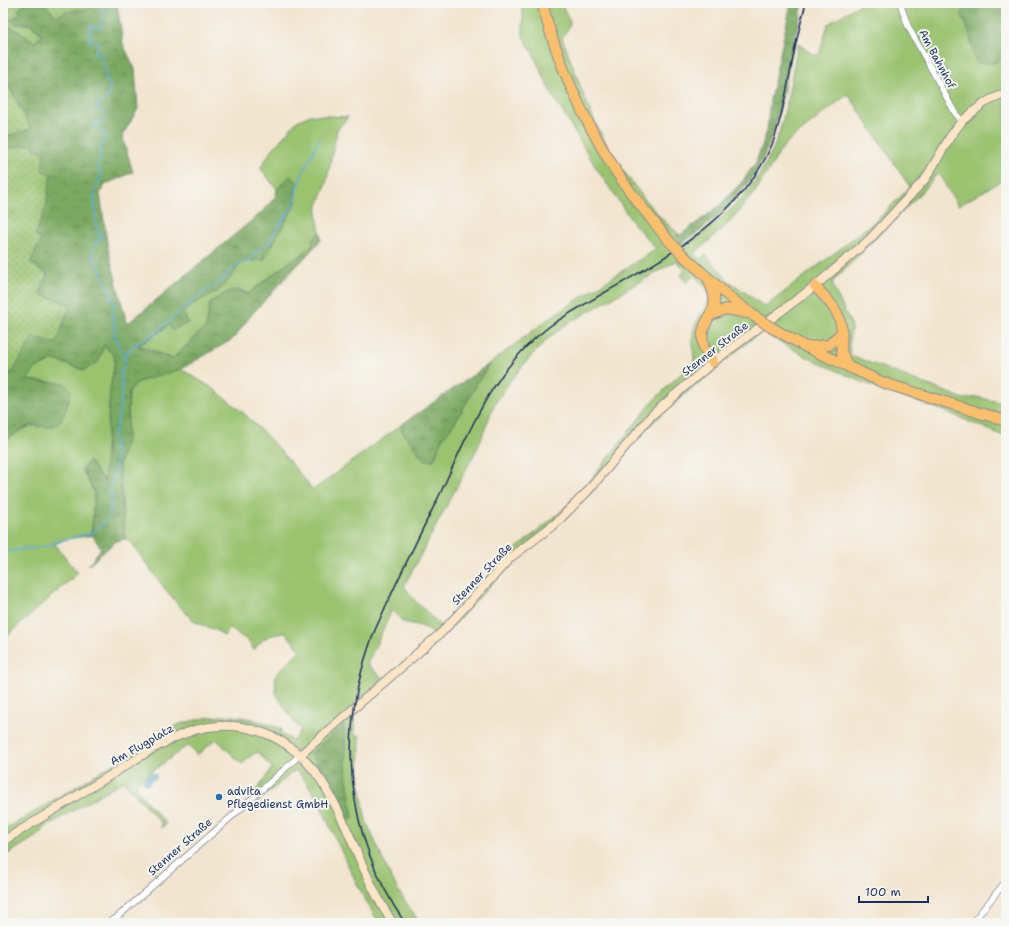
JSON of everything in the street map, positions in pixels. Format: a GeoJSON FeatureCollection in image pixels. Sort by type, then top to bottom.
{"type":"FeatureCollection","features":[{"type":"Feature","properties":{"kind":"highway"},"geometry":{"type":"LineString","coordinates":[[542,3],[550,30],[579,104],[613,168],[669,241],[708,279],[752,315],[806,348],[855,371],[908,392],[1006,421]]}},
{"type":"Feature","properties":{"kind":"highway"},"geometry":{"type":"LineString","coordinates":[[708,279],[714,294],[714,305],[702,332],[701,340],[705,354],[713,362]]}},
{"type":"Feature","properties":{"kind":"highway"},"geometry":{"type":"LineString","coordinates":[[815,286],[838,315],[842,333],[841,354],[855,371]]}},
{"type":"Feature","properties":{"kind":"highway"},"geometry":{"type":"LineString","coordinates":[[709,317],[726,309],[752,315]]}},
{"type":"Feature","properties":{"kind":"highway"},"geometry":{"type":"LineString","coordinates":[[806,348],[829,345],[842,333]]}},
{"type":"Feature","properties":{"kind":"street","name":"Am Bahnhof"},"geometry":{"type":"LineString","coordinates":[[900,3],[908,26],[955,113],[962,121]]}},
{"type":"Feature","properties":{"kind":"street","name":"Stenner Straße"},"geometry":{"type":"LineString","coordinates":[[107,923],[115,919],[300,755],[442,632],[510,558],[556,523],[587,492],[642,425],[713,362],[815,286],[870,239],[913,195],[926,178],[950,137],[962,121],[984,103],[1006,93]]}},
{"type":"Feature","properties":{"kind":"street","name":"Am Flugplatz"},"geometry":{"type":"LineString","coordinates":[[3,841],[160,745],[196,729],[221,725],[245,727],[276,737],[300,755],[309,764],[322,782],[377,895],[393,923]]}},
{"type":"Feature","properties":{"kind":"street"},"geometry":{"type":"LineString","coordinates":[[972,923],[1006,881]]}},
{"type":"Feature","properties":{"kind":"green space"},"geometry":{"type":"Polygon","coordinates":[[[3,3],[28,3],[18,9],[21,14],[8,20],[3,13],[3,3]]]}},
{"type":"Feature","properties":{"kind":"green space"},"geometry":{"type":"Polygon","coordinates":[[[28,3],[39,3],[69,11],[89,9],[94,3],[117,3],[123,44],[135,69],[138,109],[122,136],[133,172],[106,184],[100,193],[108,249],[127,324],[262,212],[275,197],[277,189],[290,176],[299,184],[295,190],[296,202],[264,260],[240,262],[233,275],[219,291],[196,302],[183,312],[188,323],[172,330],[169,325],[138,346],[172,359],[206,327],[210,302],[233,291],[248,294],[293,259],[299,257],[313,243],[312,240],[320,232],[321,240],[252,314],[233,339],[181,369],[138,382],[129,392],[127,436],[119,465],[125,539],[116,541],[89,565],[101,548],[92,535],[88,536],[92,529],[94,492],[82,469],[89,461],[104,481],[110,391],[115,360],[113,354],[104,346],[98,362],[84,370],[54,360],[36,368],[27,380],[64,383],[71,391],[62,419],[54,426],[28,426],[3,442],[3,378],[14,370],[33,336],[70,305],[40,294],[29,263],[41,239],[35,235],[46,207],[42,171],[7,149],[5,136],[31,129],[3,73],[3,22],[35,42],[43,35],[30,24],[15,24],[12,20],[21,14],[18,9],[28,3]]]}},
{"type":"Feature","properties":{"kind":"green space"},"geometry":{"type":"Polygon","coordinates":[[[39,3],[94,3],[89,9],[69,11],[56,16],[48,7],[39,3]]]}},
{"type":"Feature","properties":{"kind":"green space"},"geometry":{"type":"Polygon","coordinates":[[[521,3],[560,3],[570,21],[570,24],[562,38],[585,100],[601,134],[631,182],[667,224],[679,234],[676,236],[685,245],[716,223],[730,210],[755,181],[765,165],[773,148],[783,119],[798,44],[814,55],[819,55],[828,24],[862,3],[1006,3],[1006,178],[958,206],[938,173],[917,197],[833,281],[833,287],[852,326],[849,340],[850,355],[964,399],[978,397],[1006,404],[1006,437],[944,411],[862,382],[807,357],[761,331],[677,401],[630,443],[598,485],[557,525],[512,562],[448,631],[442,628],[435,634],[421,626],[403,622],[392,610],[367,664],[383,679],[355,703],[354,734],[360,736],[359,779],[366,821],[399,892],[420,923],[379,923],[354,879],[317,799],[307,783],[295,770],[267,794],[253,803],[248,797],[260,786],[272,768],[258,752],[253,754],[242,764],[216,739],[197,755],[188,746],[184,748],[137,782],[136,789],[166,824],[161,828],[162,824],[123,781],[47,826],[37,836],[3,857],[3,831],[177,725],[218,716],[241,717],[282,729],[280,733],[293,741],[302,729],[296,725],[276,694],[275,676],[300,650],[286,633],[267,637],[254,650],[248,641],[230,628],[224,636],[216,630],[197,623],[185,613],[160,583],[130,542],[125,539],[119,465],[127,436],[129,392],[138,382],[181,369],[214,389],[246,415],[280,450],[313,490],[401,425],[403,431],[434,460],[442,439],[455,422],[489,364],[551,317],[656,249],[631,220],[595,166],[550,91],[532,51],[523,36],[521,3]],[[848,94],[785,144],[755,192],[730,222],[694,254],[700,259],[706,255],[728,280],[765,307],[878,219],[910,187],[848,94]],[[676,261],[567,324],[551,336],[533,354],[511,380],[494,405],[478,447],[404,586],[415,601],[442,627],[512,552],[556,516],[584,488],[654,400],[694,361],[693,333],[697,320],[708,302],[708,292],[694,276],[686,282],[681,276],[685,270],[676,261]],[[347,779],[333,789],[347,820],[353,819],[347,779]]]}},
{"type":"Feature","properties":{"kind":"green space"},"geometry":{"type":"Polygon","coordinates":[[[791,3],[803,3],[777,117],[769,145],[756,171],[726,209],[683,243],[676,236],[682,234],[719,206],[742,182],[756,162],[767,131],[770,100],[791,3]]]}},
{"type":"Feature","properties":{"kind":"green space"},"geometry":{"type":"Polygon","coordinates":[[[978,3],[1006,4],[1006,42],[1002,56],[994,63],[977,63],[973,54],[970,35],[961,13],[966,7],[978,3]]]}},
{"type":"Feature","properties":{"kind":"green space"},"geometry":{"type":"Polygon","coordinates":[[[3,13],[8,20],[12,20],[15,24],[30,24],[43,35],[35,42],[3,22],[3,13]]]}},
{"type":"Feature","properties":{"kind":"green space"},"geometry":{"type":"Polygon","coordinates":[[[3,84],[8,84],[31,129],[6,136],[7,149],[33,144],[34,149],[44,152],[42,171],[51,174],[46,207],[35,235],[41,239],[30,263],[47,274],[40,294],[70,305],[56,344],[33,337],[14,370],[3,378],[3,84]]]}},
{"type":"Feature","properties":{"kind":"green space"},"geometry":{"type":"Polygon","coordinates":[[[310,115],[348,117],[337,130],[326,184],[318,206],[317,216],[320,232],[312,240],[313,243],[299,257],[293,259],[248,294],[239,289],[206,327],[172,359],[147,348],[138,346],[169,325],[196,302],[219,290],[233,275],[240,262],[264,260],[296,202],[295,190],[290,176],[277,189],[260,168],[271,151],[297,121],[310,115]]]}},
{"type":"Feature","properties":{"kind":"green space"},"geometry":{"type":"Polygon","coordinates":[[[104,346],[113,354],[115,360],[110,391],[104,482],[89,461],[82,469],[94,492],[92,529],[88,536],[66,539],[55,544],[78,573],[10,633],[3,643],[3,442],[29,427],[48,427],[32,381],[26,380],[36,368],[54,360],[84,370],[104,346]]]}},
{"type":"Feature","properties":{"kind":"green space"},"geometry":{"type":"Polygon","coordinates":[[[489,364],[455,422],[442,439],[434,460],[424,460],[402,431],[401,425],[489,364]]]}},
{"type":"Feature","properties":{"kind":"green space"},"geometry":{"type":"Polygon","coordinates":[[[344,724],[347,779],[353,819],[347,820],[333,789],[311,753],[344,724]]]}},
{"type":"Feature","properties":{"kind":"water"},"geometry":{"type":"Polygon","coordinates":[[[151,773],[156,774],[156,778],[151,780],[148,785],[144,784],[143,780],[151,773]]]}},
{"type":"Feature","properties":{"kind":"waterway"},"geometry":{"type":"LineString","coordinates":[[100,3],[103,8],[101,28],[91,26],[89,41],[99,42],[94,54],[102,55],[101,64],[106,71],[105,79],[110,85],[107,98],[96,105],[104,115],[102,122],[95,122],[94,126],[102,131],[106,140],[100,144],[101,156],[97,169],[102,174],[94,192],[97,231],[102,237],[93,246],[93,257],[98,267],[101,269],[101,273],[112,294],[110,298],[115,302],[112,312],[114,315],[113,323],[116,329],[114,334],[124,359],[123,369],[119,375],[123,383],[120,388],[122,391],[117,426],[113,437],[116,442],[113,448],[116,452],[116,461],[110,490],[112,497],[109,517]]}},
{"type":"Feature","properties":{"kind":"waterway"},"geometry":{"type":"LineString","coordinates":[[124,356],[132,347],[154,334],[198,296],[222,280],[238,263],[250,262],[253,254],[270,242],[275,231],[295,202],[296,189],[299,180],[320,138]]}},
{"type":"Feature","properties":{"kind":"waterway"},"geometry":{"type":"LineString","coordinates":[[3,553],[24,548],[31,549],[51,545],[59,541],[91,533],[107,520]]}},
{"type":"Feature","properties":{"kind":"railway"},"geometry":{"type":"LineString","coordinates":[[405,923],[385,889],[369,854],[358,817],[352,780],[351,743],[355,705],[363,667],[375,630],[472,425],[497,382],[512,362],[530,343],[550,326],[677,249],[707,227],[733,203],[756,174],[773,142],[779,124],[806,3]]}},
{"type":"Feature","properties":{"kind":"place","name":"advita Pflegedienst GmbH"},"geometry":{"type":"Point","coordinates":[219,797]}}]}
